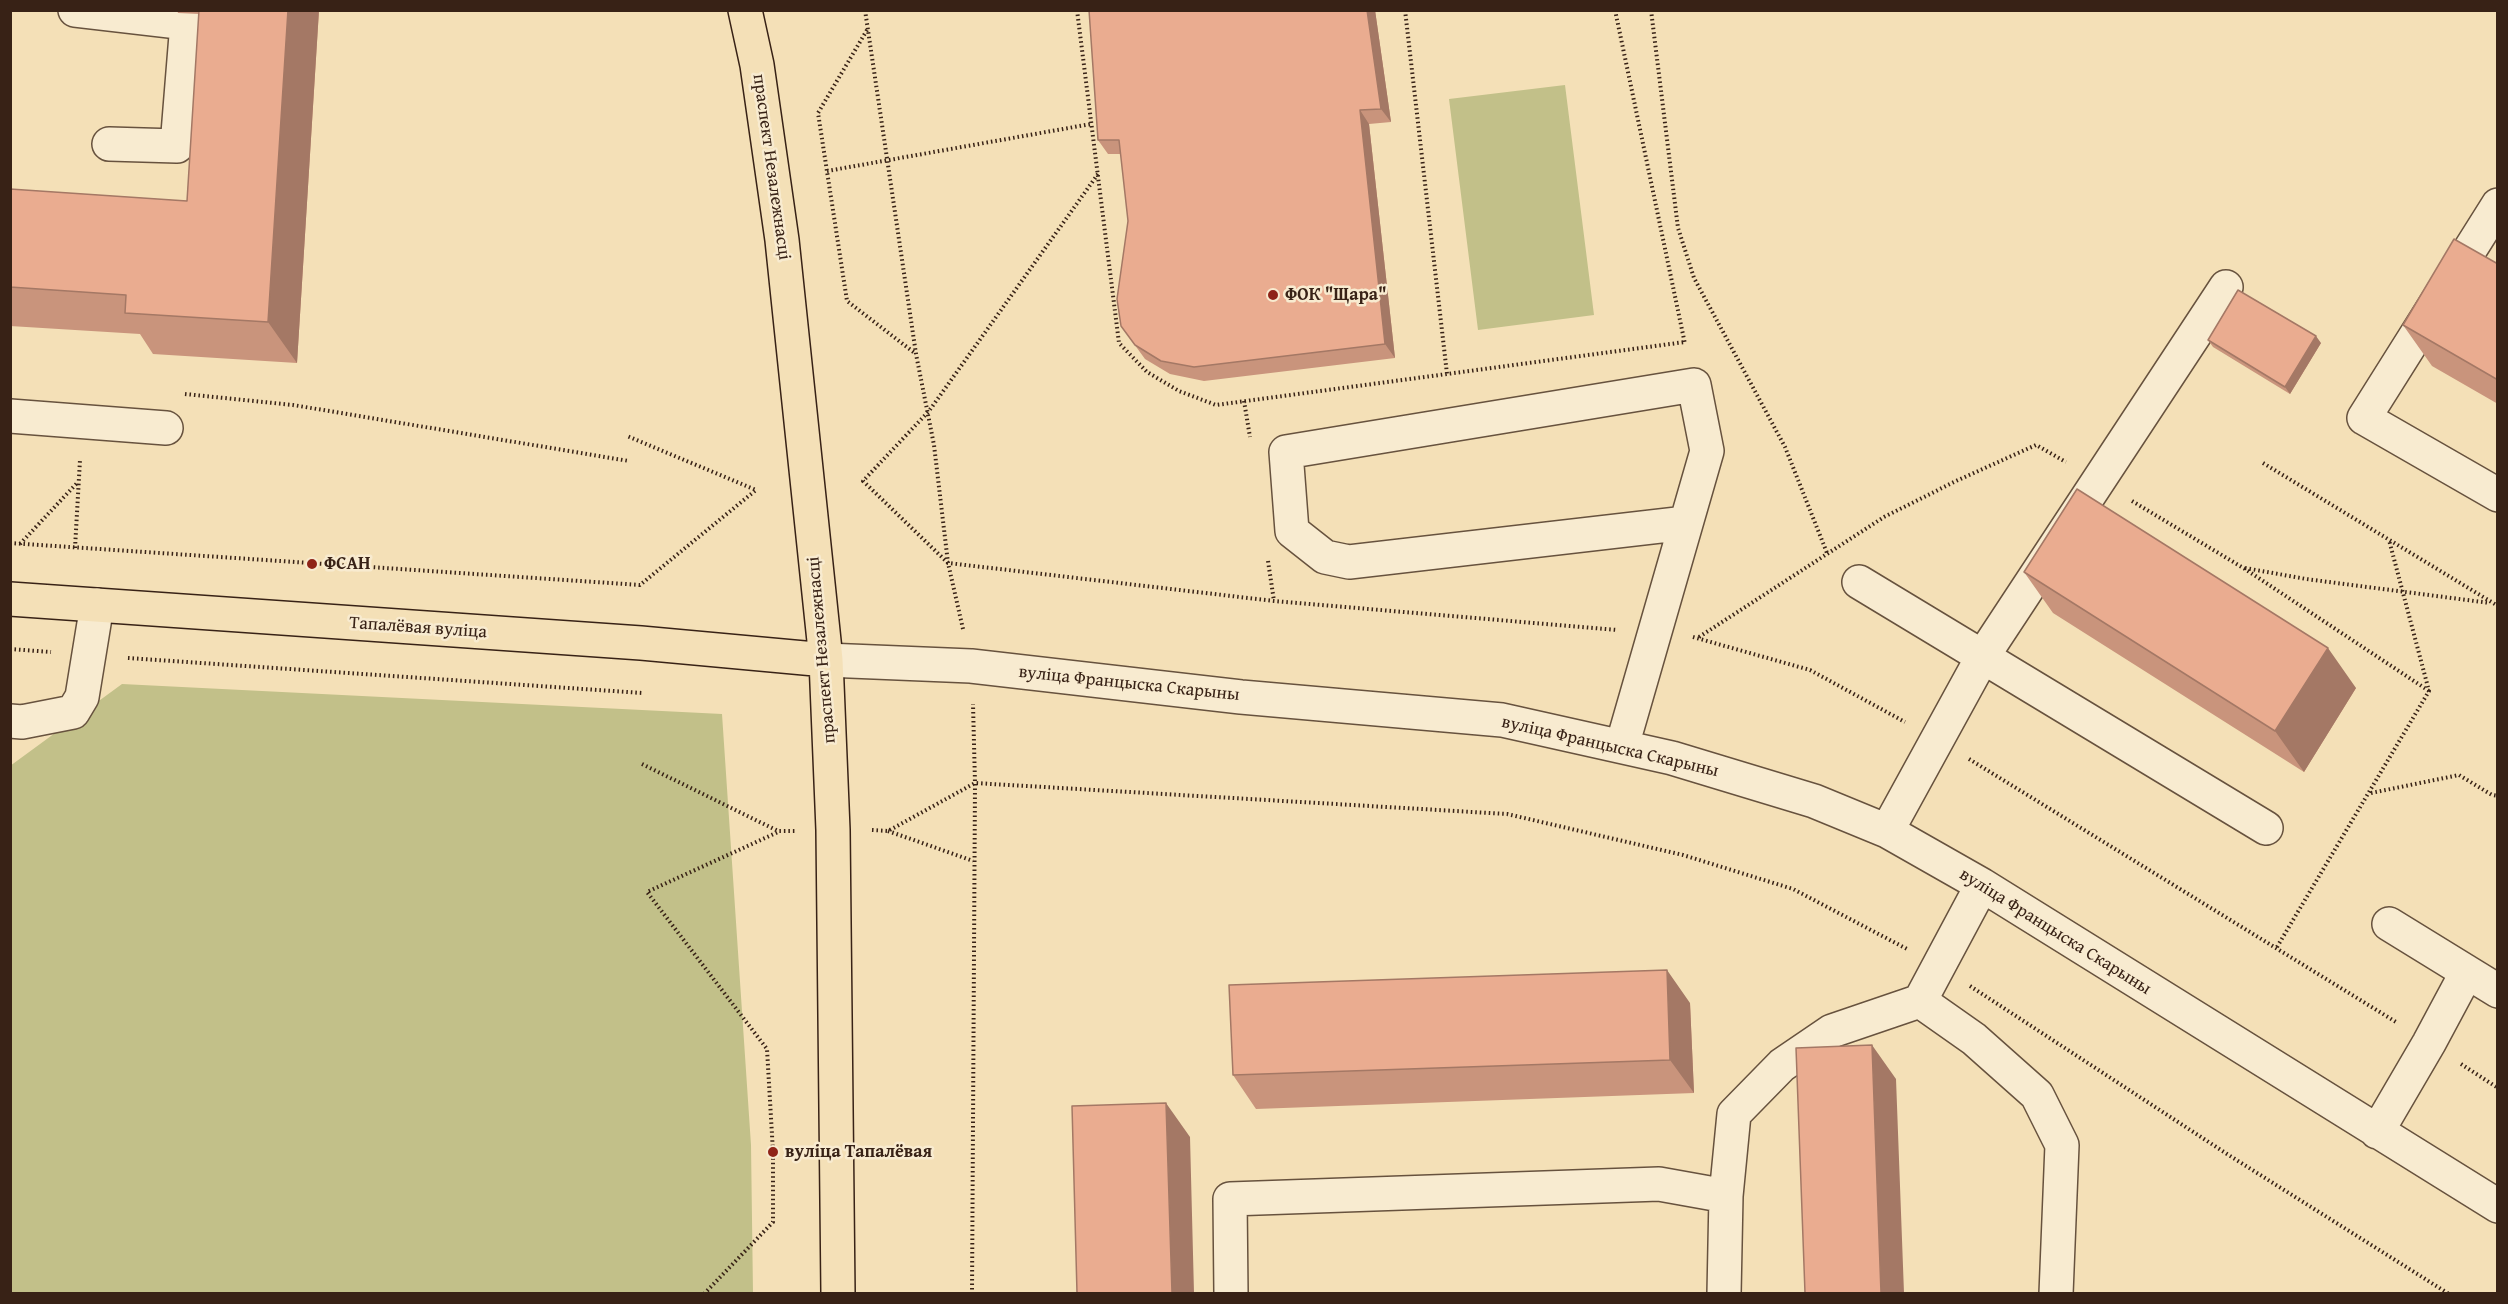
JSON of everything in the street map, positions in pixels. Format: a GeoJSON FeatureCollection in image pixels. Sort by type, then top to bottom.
{"type":"FeatureCollection","features":[{"type":"Feature","properties":{"kind":"main road","name":"праспект Незалежнасці"},"geometry":{"type":"LineString","coordinates":[[745,10],[757,65],[782,240],[826,660],[833,830],[838,1293]]}},
{"type":"Feature","properties":{"kind":"main road","name":"Тапалёвая вуліца"},"geometry":{"type":"LineString","coordinates":[[10,599],[629,642],[826,660]]}},
{"type":"Feature","properties":{"kind":"street"},"geometry":{"type":"LineString","coordinates":[[75,10],[187,23],[177,146],[109,144]]}},
{"type":"Feature","properties":{"kind":"street"},"geometry":{"type":"LineString","coordinates":[[2498,205],[2364,417],[2498,495]]}},
{"type":"Feature","properties":{"kind":"street"},"geometry":{"type":"LineString","coordinates":[[1887,831],[1983,656],[2226,287]]}},
{"type":"Feature","properties":{"kind":"street"},"geometry":{"type":"LineString","coordinates":[[1622,746],[1707,451],[1694,385],[1286,452],[1292,531],[1325,557],[1349,562],[1686,523]]}},
{"type":"Feature","properties":{"kind":"street"},"geometry":{"type":"LineString","coordinates":[[10,416],[166,428]]}},
{"type":"Feature","properties":{"kind":"street"},"geometry":{"type":"LineString","coordinates":[[1859,582],[2266,828]]}},
{"type":"Feature","properties":{"kind":"street"},"geometry":{"type":"LineString","coordinates":[[10,721],[22,722],[74,712],[82,697],[96,605]]}},
{"type":"Feature","properties":{"kind":"street","name":"вуліца Францыска Скарыны"},"geometry":{"type":"LineString","coordinates":[[826,660],[971,666],[1241,697],[1502,720],[1672,758],[1814,801],[1887,831],[1982,885],[2498,1206]]}},
{"type":"Feature","properties":{"kind":"street"},"geometry":{"type":"LineString","coordinates":[[1724,1293],[1726,1196],[1734,1114],[1782,1065],[1832,1031],[1920,1001],[1982,885]]}},
{"type":"Feature","properties":{"kind":"street"},"geometry":{"type":"LineString","coordinates":[[2389,924],[2498,991]]}},
{"type":"Feature","properties":{"kind":"street"},"geometry":{"type":"LineString","coordinates":[[2377,1132],[2467,972]]}},
{"type":"Feature","properties":{"kind":"street"},"geometry":{"type":"LineString","coordinates":[[1920,1001],[1974,1039],[2037,1095],[2062,1146],[2056,1293]]}},
{"type":"Feature","properties":{"kind":"street"},"geometry":{"type":"LineString","coordinates":[[1231,1293],[1230,1199],[1659,1184],[1726,1196]]}},
{"type":"Feature","properties":{"kind":"path"},"geometry":{"type":"LineString","coordinates":[[1077,10],[1119,342],[1148,372],[1179,391],[1216,405],[1685,342],[1615,10]]}},
{"type":"Feature","properties":{"kind":"path"},"geometry":{"type":"LineString","coordinates":[[1405,10],[1447,374]]}},
{"type":"Feature","properties":{"kind":"path"},"geometry":{"type":"LineString","coordinates":[[1650,10],[1678,228],[1691,268],[1785,447],[1827,553]]}},
{"type":"Feature","properties":{"kind":"path"},"geometry":{"type":"LineString","coordinates":[[867,30],[818,114],[847,301],[916,354]]}},
{"type":"Feature","properties":{"kind":"path"},"geometry":{"type":"LineString","coordinates":[[827,171],[1091,124]]}},
{"type":"Feature","properties":{"kind":"path"},"geometry":{"type":"LineString","coordinates":[[1098,174],[929,411],[863,481],[948,563],[1274,601],[1700,637],[1810,670],[1936,739],[2277,947],[2498,1088]]}},
{"type":"Feature","properties":{"kind":"path"},"geometry":{"type":"LineString","coordinates":[[177,393],[293,405],[629,461]]}},
{"type":"Feature","properties":{"kind":"path"},"geometry":{"type":"LineString","coordinates":[[75,548],[81,422]]}},
{"type":"Feature","properties":{"kind":"path"},"geometry":{"type":"LineString","coordinates":[[10,543],[640,585],[756,490],[627,436]]}},
{"type":"Feature","properties":{"kind":"path"},"geometry":{"type":"LineString","coordinates":[[2263,463],[2496,605]]}},
{"type":"Feature","properties":{"kind":"path"},"geometry":{"type":"LineString","coordinates":[[20,544],[78,481]]}},
{"type":"Feature","properties":{"kind":"path"},"geometry":{"type":"LineString","coordinates":[[2277,947],[2371,794],[2429,691],[2389,540]]}},
{"type":"Feature","properties":{"kind":"path"},"geometry":{"type":"LineString","coordinates":[[2243,568],[2496,605]]}},
{"type":"Feature","properties":{"kind":"path"},"geometry":{"type":"LineString","coordinates":[[10,649],[642,693]]}},
{"type":"Feature","properties":{"kind":"path"},"geometry":{"type":"LineString","coordinates":[[642,764],[778,831]]}},
{"type":"Feature","properties":{"kind":"path"},"geometry":{"type":"LineString","coordinates":[[2371,794],[2459,775],[2492,795],[2498,796]]}},
{"type":"Feature","properties":{"kind":"path"},"geometry":{"type":"LineString","coordinates":[[888,831],[975,783],[1507,814],[1683,855],[1793,889],[1940,966],[2228,1154],[2449,1293]]}},
{"type":"Feature","properties":{"kind":"path"},"geometry":{"type":"LineString","coordinates":[[704,1293],[773,1222],[773,1152],[767,1049],[647,892],[778,831],[888,831],[973,861]]}},
{"type":"Feature","properties":{"kind":"shaded area"},"geometry":{"type":"Polygon","coordinates":[[[1565,85],[1594,315],[1478,330],[1449,99],[1565,85]]]}},
{"type":"Feature","properties":{"kind":"shaded area"},"geometry":{"type":"Polygon","coordinates":[[[122,684],[722,714],[751,1145],[753,1293],[11,1293],[10,766],[122,684]]]}},
{"type":"Feature","properties":{"kind":"building"},"geometry":{"type":"Polygon","coordinates":[[[199,10],[288,10],[268,322],[125,313],[126,295],[10,287],[10,189],[187,201],[199,10]]]}},
{"type":"Feature","properties":{"kind":"building"},"geometry":{"type":"Polygon","coordinates":[[[1089,10],[1367,10],[1381,109],[1360,110],[1385,344],[1194,367],[1161,361],[1135,345],[1121,326],[1117,299],[1128,221],[1119,140],[1098,140],[1089,10]]]}},
{"type":"Feature","properties":{"kind":"building"},"geometry":{"type":"Polygon","coordinates":[[[2454,239],[2498,264],[2498,380],[2403,325],[2454,239]]]}},
{"type":"Feature","properties":{"kind":"building"},"geometry":{"type":"Polygon","coordinates":[[[2238,290],[2316,336],[2285,387],[2208,340],[2238,290]]]}},
{"type":"Feature","properties":{"kind":"building"},"geometry":{"type":"Polygon","coordinates":[[[2077,489],[2328,648],[2275,731],[2024,572],[2077,489]]]}},
{"type":"Feature","properties":{"kind":"building"},"geometry":{"type":"Polygon","coordinates":[[[1667,970],[1670,1060],[1233,1075],[1229,985],[1667,970]]]}},
{"type":"Feature","properties":{"kind":"building"},"geometry":{"type":"Polygon","coordinates":[[[1872,1045],[1881,1293],[1805,1293],[1796,1048],[1872,1045]]]}},
{"type":"Feature","properties":{"kind":"building"},"geometry":{"type":"Polygon","coordinates":[[[1166,1103],[1172,1293],[1077,1293],[1072,1106],[1166,1103]]]}},
{"type":"Feature","properties":{"kind":"place","name":"ФОК \"Щара\""},"geometry":{"type":"Point","coordinates":[1273,295]}},
{"type":"Feature","properties":{"kind":"place","name":"ФСАН"},"geometry":{"type":"Point","coordinates":[312,564]}},
{"type":"Feature","properties":{"kind":"place","name":"вуліца Тапалёвая"},"geometry":{"type":"Point","coordinates":[773,1152]}}]}
